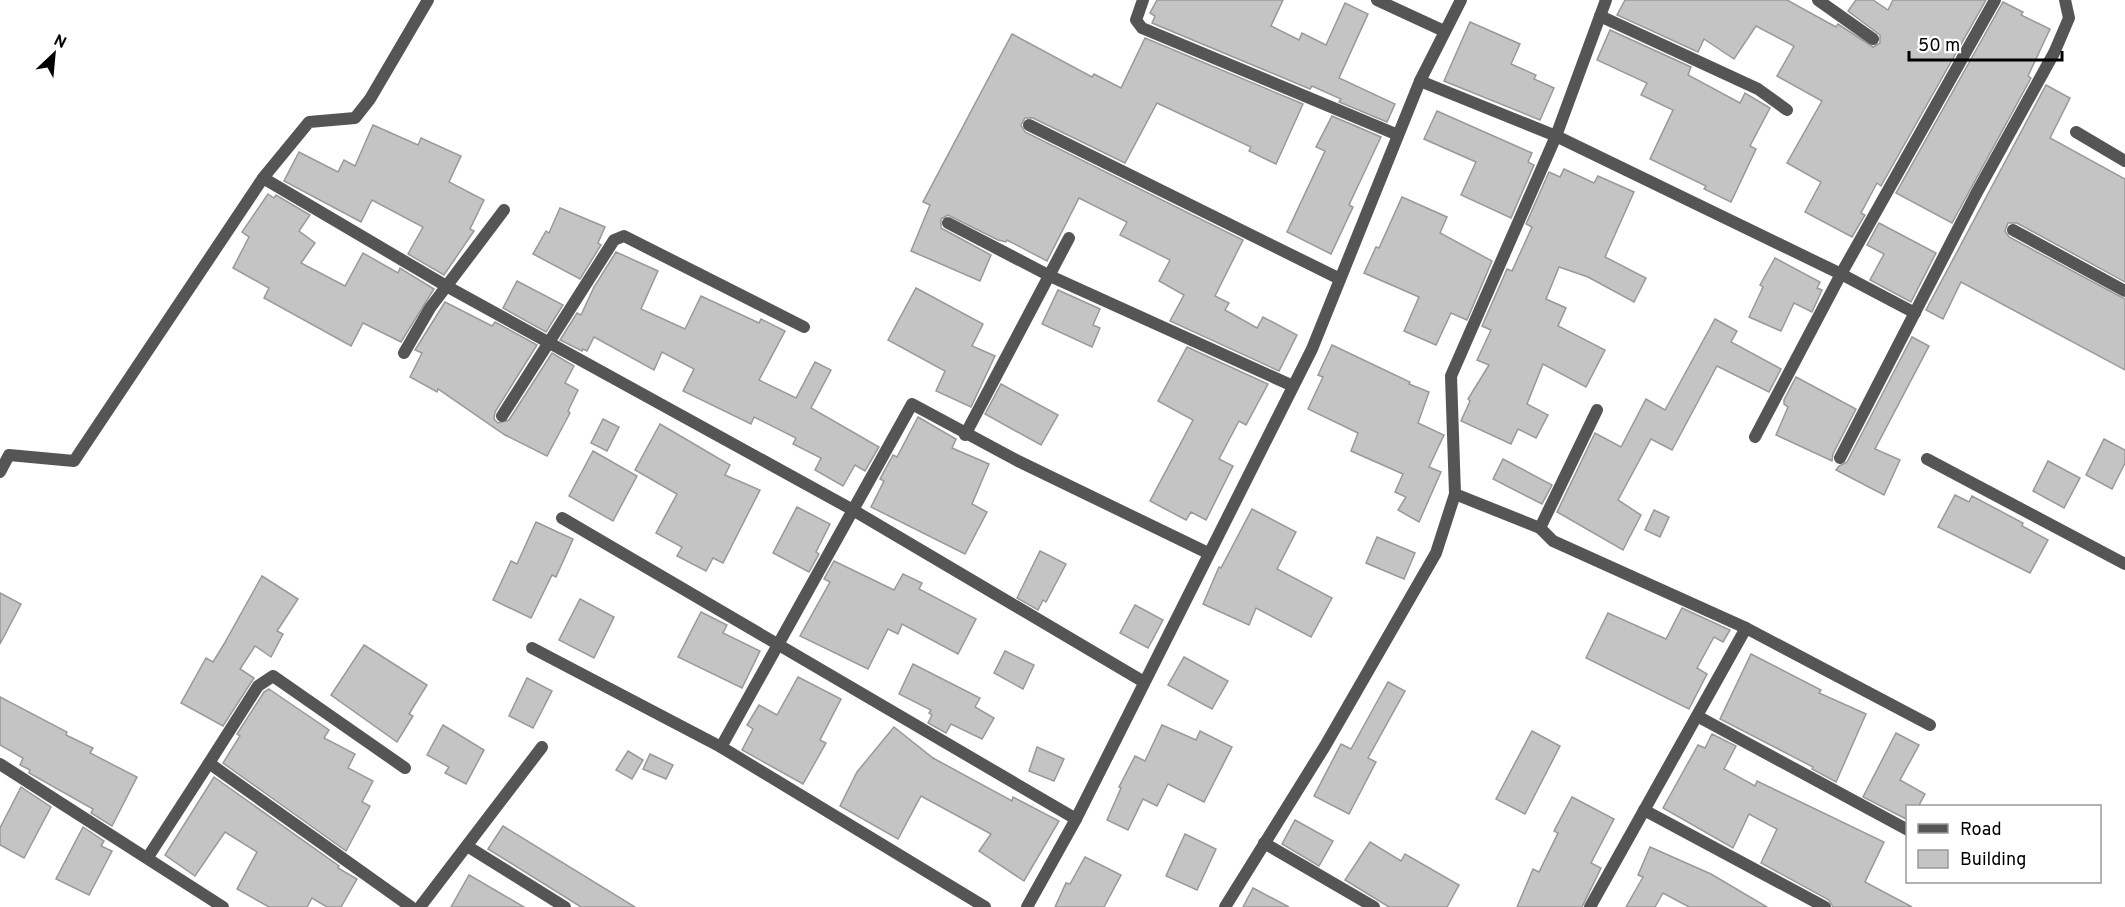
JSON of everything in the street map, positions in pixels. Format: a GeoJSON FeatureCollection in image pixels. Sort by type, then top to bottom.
{"type":"FeatureCollection","features":[{"type":"Feature","properties":{"kind":"street"},"geometry":{"type":"LineString","coordinates":[[2,464],[9,455],[74,461],[263,178],[309,122],[355,118],[370,99],[428,0]]}},
{"type":"Feature","properties":{"kind":"street"},"geometry":{"type":"LineString","coordinates":[[1143,0],[1136,20],[1142,28],[1398,135]]}},
{"type":"Feature","properties":{"kind":"street"},"geometry":{"type":"LineString","coordinates":[[1377,0],[1444,31]]}},
{"type":"Feature","properties":{"kind":"street"},"geometry":{"type":"LineString","coordinates":[[1027,907],[1076,819],[1312,349],[1420,81],[1461,0]]}},
{"type":"Feature","properties":{"kind":"street"},"geometry":{"type":"LineString","coordinates":[[1225,907],[1325,746],[1436,553],[1455,494],[1451,376],[1556,136],[1606,0]]}},
{"type":"Feature","properties":{"kind":"street"},"geometry":{"type":"LineString","coordinates":[[1755,437],[1841,274],[1995,0]]}},
{"type":"Feature","properties":{"kind":"street"},"geometry":{"type":"LineString","coordinates":[[1840,458],[2054,53],[2069,18],[2065,0]]}},
{"type":"Feature","properties":{"kind":"street"},"geometry":{"type":"LineString","coordinates":[[1824,2],[1874,39]]}},
{"type":"Feature","properties":{"kind":"street"},"geometry":{"type":"LineString","coordinates":[[1600,16],[1758,89],[1787,110]]}},
{"type":"Feature","properties":{"kind":"street"},"geometry":{"type":"LineString","coordinates":[[1420,81],[1556,136],[1841,274],[1915,313]]}},
{"type":"Feature","properties":{"kind":"street"},"geometry":{"type":"LineString","coordinates":[[1029,125],[1340,279]]}},
{"type":"Feature","properties":{"kind":"street"},"geometry":{"type":"LineString","coordinates":[[2076,132],[2125,160]]}},
{"type":"Feature","properties":{"kind":"street"},"geometry":{"type":"LineString","coordinates":[[263,178],[550,345],[853,510],[1144,682]]}},
{"type":"Feature","properties":{"kind":"street"},"geometry":{"type":"LineString","coordinates":[[404,353],[430,308],[504,210]]}},
{"type":"Feature","properties":{"kind":"street"},"geometry":{"type":"LineString","coordinates":[[948,223],[1050,276],[1293,386]]}},
{"type":"Feature","properties":{"kind":"street"},"geometry":{"type":"LineString","coordinates":[[2013,230],[2125,291]]}},
{"type":"Feature","properties":{"kind":"street"},"geometry":{"type":"LineString","coordinates":[[502,416],[550,345],[614,240],[624,236],[804,327]]}},
{"type":"Feature","properties":{"kind":"street"},"geometry":{"type":"LineString","coordinates":[[965,435],[1069,238]]}},
{"type":"Feature","properties":{"kind":"street"},"geometry":{"type":"LineString","coordinates":[[721,747],[912,405],[965,435],[1208,553]]}},
{"type":"Feature","properties":{"kind":"street"},"geometry":{"type":"LineString","coordinates":[[1540,528],[1597,410]]}},
{"type":"Feature","properties":{"kind":"street"},"geometry":{"type":"LineString","coordinates":[[1927,459],[2125,564]]}},
{"type":"Feature","properties":{"kind":"street"},"geometry":{"type":"LineString","coordinates":[[1455,494],[1540,528],[1553,540],[1746,628],[1930,725]]}},
{"type":"Feature","properties":{"kind":"street"},"geometry":{"type":"LineString","coordinates":[[562,518],[1076,819]]}},
{"type":"Feature","properties":{"kind":"street"},"geometry":{"type":"LineString","coordinates":[[1590,907],[1746,628]]}},
{"type":"Feature","properties":{"kind":"street"},"geometry":{"type":"LineString","coordinates":[[532,648],[721,747],[985,907]]}},
{"type":"Feature","properties":{"kind":"street"},"geometry":{"type":"LineString","coordinates":[[148,857],[258,686],[273,676],[405,768]]}},
{"type":"Feature","properties":{"kind":"street"},"geometry":{"type":"LineString","coordinates":[[1697,716],[1906,829]]}},
{"type":"Feature","properties":{"kind":"street"},"geometry":{"type":"LineString","coordinates":[[420,907],[542,747]]}},
{"type":"Feature","properties":{"kind":"street"},"geometry":{"type":"LineString","coordinates":[[209,763],[411,907]]}},
{"type":"Feature","properties":{"kind":"street"},"geometry":{"type":"LineString","coordinates":[[0,764],[223,907]]}},
{"type":"Feature","properties":{"kind":"street"},"geometry":{"type":"LineString","coordinates":[[1644,810],[1825,907]]}},
{"type":"Feature","properties":{"kind":"street"},"geometry":{"type":"LineString","coordinates":[[1264,843],[1374,907]]}},
{"type":"Feature","properties":{"kind":"street"},"geometry":{"type":"LineString","coordinates":[[466,846],[565,907]]}},
{"type":"Feature","properties":{"kind":"building"},"geometry":{"type":"Polygon","coordinates":[[[1157,0],[1283,0],[1271,26],[1299,40],[1302,33],[1326,45],[1345,3],[1368,14],[1339,78],[1395,104],[1387,122],[1339,102],[1341,99],[1312,86],[1310,89],[1152,23],[1155,16],[1150,13],[1157,0]]]}},
{"type":"Feature","properties":{"kind":"building"},"geometry":{"type":"Polygon","coordinates":[[[1625,0],[1787,0],[1836,27],[1838,24],[1873,47],[1880,43],[1880,35],[1848,11],[1856,0],[1873,0],[1888,10],[1893,0],[1986,0],[1881,186],[1877,183],[1861,213],[1865,215],[1852,237],[1805,212],[1821,182],[1787,163],[1822,101],[1777,76],[1794,46],[1756,26],[1734,59],[1704,39],[1698,52],[1617,15],[1625,0]]]}},
{"type":"Feature","properties":{"kind":"building"},"geometry":{"type":"Polygon","coordinates":[[[2003,2],[2023,12],[2021,15],[2050,29],[2028,76],[2031,78],[1952,223],[1896,193],[2003,2]]]}},
{"type":"Feature","properties":{"kind":"building"},"geometry":{"type":"Polygon","coordinates":[[[1470,22],[1520,44],[1511,64],[1536,75],[1534,79],[1554,88],[1540,120],[1444,81],[1470,22]]]}},
{"type":"Feature","properties":{"kind":"building"},"geometry":{"type":"Polygon","coordinates":[[[1610,30],[1691,67],[1688,75],[1740,103],[1745,93],[1770,108],[1750,146],[1756,149],[1731,202],[1704,189],[1706,186],[1650,159],[1673,110],[1641,95],[1647,83],[1597,60],[1610,30]]]}},
{"type":"Feature","properties":{"kind":"building"},"geometry":{"type":"Polygon","coordinates":[[[1012,34],[1092,77],[1094,74],[1121,88],[1145,38],[1303,104],[1276,164],[1249,151],[1251,147],[1157,103],[1125,163],[1033,118],[1025,118],[1021,125],[1025,132],[1243,240],[1215,296],[1229,303],[1225,310],[1257,328],[1263,317],[1297,335],[1279,371],[1170,321],[1184,295],[1159,281],[1170,260],[1120,235],[1127,222],[1079,198],[1047,261],[1007,240],[1006,242],[998,240],[948,215],[941,219],[941,228],[991,255],[980,281],[911,251],[930,205],[923,202],[1012,34]]]}},
{"type":"Feature","properties":{"kind":"building"},"geometry":{"type":"Polygon","coordinates":[[[2046,85],[2070,98],[2050,138],[2125,179],[2125,282],[2017,223],[2008,223],[2005,231],[2009,237],[2125,299],[2125,370],[1961,282],[1943,319],[1926,310],[2046,85]]]}},
{"type":"Feature","properties":{"kind":"building"},"geometry":{"type":"Polygon","coordinates":[[[1437,111],[1532,153],[1528,162],[1534,165],[1511,218],[1461,195],[1476,162],[1424,139],[1437,111]]]}},
{"type":"Feature","properties":{"kind":"building"},"geometry":{"type":"Polygon","coordinates":[[[1332,116],[1381,137],[1349,205],[1353,207],[1331,254],[1287,232],[1325,151],[1316,147],[1332,116]]]}},
{"type":"Feature","properties":{"kind":"building"},"geometry":{"type":"Polygon","coordinates":[[[373,125],[418,145],[421,138],[461,156],[449,182],[484,200],[470,229],[474,231],[444,275],[408,254],[423,227],[372,200],[361,222],[284,181],[299,152],[338,172],[344,160],[355,166],[373,125]]]}},
{"type":"Feature","properties":{"kind":"building"},"geometry":{"type":"Polygon","coordinates":[[[1564,169],[1594,183],[1598,176],[1634,192],[1605,257],[1646,278],[1634,302],[1588,277],[1559,267],[1546,299],[1566,308],[1558,326],[1605,350],[1586,387],[1543,364],[1527,404],[1548,415],[1536,438],[1518,429],[1511,444],[1461,421],[1470,401],[1468,399],[1489,365],[1477,360],[1491,330],[1482,326],[1507,269],[1512,271],[1532,227],[1526,224],[1549,172],[1560,177],[1564,169]]]}},
{"type":"Feature","properties":{"kind":"building"},"geometry":{"type":"Polygon","coordinates":[[[268,194],[274,198],[276,195],[310,215],[299,231],[315,243],[301,263],[345,286],[363,253],[398,273],[400,268],[434,289],[401,342],[363,323],[351,346],[264,298],[269,288],[233,268],[249,237],[242,232],[268,194]]]}},
{"type":"Feature","properties":{"kind":"building"},"geometry":{"type":"Polygon","coordinates":[[[1402,197],[1447,217],[1440,233],[1492,261],[1467,320],[1451,313],[1436,345],[1404,331],[1419,297],[1364,273],[1376,247],[1379,248],[1402,197]]]}},
{"type":"Feature","properties":{"kind":"building"},"geometry":{"type":"Polygon","coordinates":[[[560,208],[605,227],[598,243],[601,245],[580,279],[533,254],[546,231],[549,233],[560,208]]]}},
{"type":"Feature","properties":{"kind":"building"},"geometry":{"type":"Polygon","coordinates":[[[1879,223],[1936,253],[1911,302],[1870,280],[1884,254],[1867,245],[1879,223]]]}},
{"type":"Feature","properties":{"kind":"building"},"geometry":{"type":"Polygon","coordinates":[[[616,252],[658,271],[641,309],[685,329],[701,296],[759,323],[761,319],[785,331],[759,380],[796,398],[815,362],[831,370],[811,408],[879,447],[865,471],[855,465],[843,486],[815,470],[821,458],[793,444],[796,438],[754,417],[751,424],[683,391],[694,369],[662,352],[654,370],[594,337],[587,351],[583,349],[582,351],[560,340],[577,313],[581,315],[594,287],[616,252]]]}},
{"type":"Feature","properties":{"kind":"building"},"geometry":{"type":"Polygon","coordinates":[[[1775,258],[1820,282],[1817,288],[1822,290],[1812,312],[1794,303],[1781,331],[1749,317],[1763,287],[1760,285],[1775,258]]]}},
{"type":"Feature","properties":{"kind":"building"},"geometry":{"type":"Polygon","coordinates":[[[517,281],[563,305],[546,332],[503,308],[517,281]]]}},
{"type":"Feature","properties":{"kind":"building"},"geometry":{"type":"Polygon","coordinates":[[[916,288],[983,324],[972,346],[995,356],[971,407],[936,391],[945,371],[888,340],[916,288]]]}},
{"type":"Feature","properties":{"kind":"building"},"geometry":{"type":"Polygon","coordinates":[[[1058,290],[1100,309],[1093,325],[1100,328],[1092,347],[1042,324],[1058,290]]]}},
{"type":"Feature","properties":{"kind":"building"},"geometry":{"type":"Polygon","coordinates":[[[445,302],[492,326],[495,322],[537,345],[495,412],[494,419],[498,423],[509,420],[552,353],[574,366],[565,383],[578,390],[568,411],[570,413],[547,456],[505,435],[438,389],[437,392],[410,377],[422,353],[415,350],[445,302]]]}},
{"type":"Feature","properties":{"kind":"building"},"geometry":{"type":"Polygon","coordinates":[[[1715,319],[1737,331],[1731,342],[1781,369],[1769,392],[1717,366],[1672,450],[1651,439],[1618,500],[1641,515],[1623,550],[1557,512],[1595,433],[1621,447],[1646,399],[1665,410],[1715,319]]]}},
{"type":"Feature","properties":{"kind":"building"},"geometry":{"type":"Polygon","coordinates":[[[1912,337],[1929,346],[1875,449],[1900,460],[1884,495],[1836,470],[1847,462],[1912,337]]]}},
{"type":"Feature","properties":{"kind":"building"},"geometry":{"type":"Polygon","coordinates":[[[1332,345],[1429,392],[1418,423],[1444,435],[1429,467],[1441,472],[1419,522],[1398,510],[1406,497],[1395,492],[1403,474],[1351,451],[1358,433],[1308,409],[1323,377],[1318,375],[1332,345]]]}},
{"type":"Feature","properties":{"kind":"building"},"geometry":{"type":"Polygon","coordinates":[[[1187,347],[1268,384],[1246,425],[1239,421],[1219,459],[1233,466],[1206,520],[1191,512],[1186,520],[1150,501],[1193,420],[1158,401],[1187,347]]]}},
{"type":"Feature","properties":{"kind":"building"},"geometry":{"type":"Polygon","coordinates":[[[1796,377],[1856,409],[1833,454],[1832,461],[1776,435],[1788,407],[1784,404],[1784,400],[1796,377]]]}},
{"type":"Feature","properties":{"kind":"building"},"geometry":{"type":"Polygon","coordinates":[[[1001,384],[1058,415],[1041,445],[985,414],[1001,384]]]}},
{"type":"Feature","properties":{"kind":"building"},"geometry":{"type":"Polygon","coordinates":[[[918,417],[956,439],[952,448],[989,464],[972,504],[987,512],[965,554],[871,507],[884,481],[880,479],[893,455],[897,457],[918,417]]]}},
{"type":"Feature","properties":{"kind":"building"},"geometry":{"type":"Polygon","coordinates":[[[603,419],[619,427],[607,451],[591,443],[603,419]]]}},
{"type":"Feature","properties":{"kind":"building"},"geometry":{"type":"Polygon","coordinates":[[[660,424],[730,465],[725,475],[760,490],[723,563],[713,558],[706,571],[677,556],[682,547],[656,533],[677,494],[635,470],[660,424]]]}},
{"type":"Feature","properties":{"kind":"building"},"geometry":{"type":"Polygon","coordinates":[[[2104,439],[2125,450],[2125,463],[2112,489],[2086,475],[2104,439]]]}},
{"type":"Feature","properties":{"kind":"building"},"geometry":{"type":"Polygon","coordinates":[[[593,451],[637,476],[613,521],[569,496],[593,451]]]}},
{"type":"Feature","properties":{"kind":"building"},"geometry":{"type":"Polygon","coordinates":[[[1503,459],[1552,485],[1542,504],[1493,479],[1503,459]]]}},
{"type":"Feature","properties":{"kind":"building"},"geometry":{"type":"Polygon","coordinates":[[[2048,461],[2080,478],[2064,508],[2033,491],[2048,461]]]}},
{"type":"Feature","properties":{"kind":"building"},"geometry":{"type":"Polygon","coordinates":[[[1955,495],[1969,502],[1972,496],[2023,523],[2022,526],[2048,540],[2030,573],[1938,527],[1955,495]]]}},
{"type":"Feature","properties":{"kind":"building"},"geometry":{"type":"Polygon","coordinates":[[[797,507],[830,524],[816,552],[819,554],[809,572],[773,553],[797,507]]]}},
{"type":"Feature","properties":{"kind":"building"},"geometry":{"type":"Polygon","coordinates":[[[1252,509],[1296,532],[1277,569],[1332,598],[1311,637],[1256,608],[1249,625],[1203,604],[1219,567],[1221,568],[1252,509]]]}},
{"type":"Feature","properties":{"kind":"building"},"geometry":{"type":"Polygon","coordinates":[[[1654,510],[1669,517],[1660,537],[1645,530],[1654,510]]]}},
{"type":"Feature","properties":{"kind":"building"},"geometry":{"type":"Polygon","coordinates":[[[536,522],[573,539],[556,577],[552,575],[531,618],[493,600],[511,561],[517,564],[536,522]]]}},
{"type":"Feature","properties":{"kind":"building"},"geometry":{"type":"Polygon","coordinates":[[[1377,537],[1415,553],[1404,579],[1366,563],[1377,537]]]}},
{"type":"Feature","properties":{"kind":"building"},"geometry":{"type":"Polygon","coordinates":[[[1040,551],[1066,564],[1046,602],[1043,600],[1038,610],[1017,598],[1040,551]]]}},
{"type":"Feature","properties":{"kind":"building"},"geometry":{"type":"Polygon","coordinates":[[[834,561],[894,590],[903,574],[922,583],[919,589],[976,619],[958,654],[902,624],[898,634],[888,629],[868,669],[800,636],[830,582],[824,579],[834,561]]]}},
{"type":"Feature","properties":{"kind":"building"},"geometry":{"type":"Polygon","coordinates":[[[262,576],[298,599],[277,631],[283,634],[271,657],[255,646],[240,669],[254,678],[223,726],[181,703],[206,658],[213,662],[262,576]]]}},
{"type":"Feature","properties":{"kind":"building"},"geometry":{"type":"Polygon","coordinates":[[[0,593],[21,604],[0,644],[0,593]]]}},
{"type":"Feature","properties":{"kind":"building"},"geometry":{"type":"Polygon","coordinates":[[[580,599],[614,617],[594,658],[559,640],[580,599]]]}},
{"type":"Feature","properties":{"kind":"building"},"geometry":{"type":"Polygon","coordinates":[[[1135,605],[1163,620],[1148,648],[1120,633],[1135,605]]]}},
{"type":"Feature","properties":{"kind":"building"},"geometry":{"type":"Polygon","coordinates":[[[1682,608],[1730,630],[1723,642],[1714,637],[1697,668],[1707,674],[1689,709],[1586,658],[1608,613],[1666,639],[1682,608]]]}},
{"type":"Feature","properties":{"kind":"building"},"geometry":{"type":"Polygon","coordinates":[[[701,612],[727,625],[723,633],[760,651],[742,688],[678,657],[701,612]]]}},
{"type":"Feature","properties":{"kind":"building"},"geometry":{"type":"Polygon","coordinates":[[[364,645],[427,685],[409,714],[413,716],[397,742],[331,695],[364,645]]]}},
{"type":"Feature","properties":{"kind":"building"},"geometry":{"type":"Polygon","coordinates":[[[1005,651],[1034,665],[1023,689],[994,673],[1005,651]]]}},
{"type":"Feature","properties":{"kind":"building"},"geometry":{"type":"Polygon","coordinates":[[[1751,654],[1821,690],[1819,693],[1866,714],[1836,782],[1812,769],[1813,767],[1720,719],[1751,654]]]}},
{"type":"Feature","properties":{"kind":"building"},"geometry":{"type":"Polygon","coordinates":[[[1184,657],[1228,681],[1212,709],[1168,685],[1184,657]]]}},
{"type":"Feature","properties":{"kind":"building"},"geometry":{"type":"Polygon","coordinates":[[[913,664],[980,698],[975,707],[994,718],[982,739],[951,724],[946,733],[928,723],[932,715],[929,713],[931,710],[899,694],[913,664]]]}},
{"type":"Feature","properties":{"kind":"building"},"geometry":{"type":"Polygon","coordinates":[[[798,677],[841,699],[820,740],[826,743],[803,784],[742,750],[753,729],[747,725],[759,705],[777,715],[798,677]]]}},
{"type":"Feature","properties":{"kind":"building"},"geometry":{"type":"Polygon","coordinates":[[[527,678],[552,691],[533,728],[509,716],[527,678]]]}},
{"type":"Feature","properties":{"kind":"building"},"geometry":{"type":"Polygon","coordinates":[[[1388,682],[1405,691],[1368,758],[1376,762],[1349,814],[1314,796],[1341,744],[1351,749],[1388,682]]]}},
{"type":"Feature","properties":{"kind":"building"},"geometry":{"type":"Polygon","coordinates":[[[269,689],[329,730],[324,738],[355,754],[348,768],[373,781],[362,802],[370,806],[346,851],[223,763],[240,736],[237,734],[264,692],[269,689]]]}},
{"type":"Feature","properties":{"kind":"building"},"geometry":{"type":"Polygon","coordinates":[[[0,697],[67,732],[66,735],[93,748],[90,753],[137,777],[112,826],[91,813],[93,809],[29,773],[30,770],[20,765],[23,758],[0,745],[0,697]]]}},
{"type":"Feature","properties":{"kind":"building"},"geometry":{"type":"Polygon","coordinates":[[[443,725],[484,750],[466,784],[445,773],[449,767],[427,755],[443,725]]]}},
{"type":"Feature","properties":{"kind":"building"},"geometry":{"type":"Polygon","coordinates":[[[1162,725],[1196,740],[1200,731],[1232,747],[1204,802],[1168,784],[1157,806],[1143,799],[1128,830],[1107,820],[1121,788],[1119,787],[1135,756],[1145,761],[1162,725]]]}},
{"type":"Feature","properties":{"kind":"building"},"geometry":{"type":"Polygon","coordinates":[[[894,727],[933,758],[1012,801],[1013,797],[1059,821],[1024,881],[979,851],[991,834],[921,796],[898,839],[840,806],[857,772],[894,727]]]}},
{"type":"Feature","properties":{"kind":"building"},"geometry":{"type":"Polygon","coordinates":[[[1532,731],[1560,746],[1525,814],[1496,799],[1532,731]]]}},
{"type":"Feature","properties":{"kind":"building"},"geometry":{"type":"Polygon","coordinates":[[[1896,733],[1919,745],[1900,780],[1925,794],[1919,805],[1906,805],[1906,819],[1863,797],[1896,733]]]}},
{"type":"Feature","properties":{"kind":"building"},"geometry":{"type":"Polygon","coordinates":[[[1712,734],[1736,746],[1724,769],[1755,786],[1757,781],[1884,842],[1865,882],[1912,907],[1833,907],[1829,900],[1761,863],[1777,829],[1749,814],[1733,848],[1663,808],[1698,745],[1705,748],[1712,734]]]}},
{"type":"Feature","properties":{"kind":"building"},"geometry":{"type":"Polygon","coordinates":[[[1037,747],[1064,759],[1054,781],[1029,771],[1037,747]]]}},
{"type":"Feature","properties":{"kind":"building"},"geometry":{"type":"Polygon","coordinates":[[[628,751],[643,760],[632,779],[616,770],[628,751]]]}},
{"type":"Feature","properties":{"kind":"building"},"geometry":{"type":"Polygon","coordinates":[[[650,754],[673,765],[666,779],[643,769],[650,754]]]}},
{"type":"Feature","properties":{"kind":"building"},"geometry":{"type":"Polygon","coordinates":[[[214,777],[339,866],[338,868],[357,879],[341,907],[327,907],[312,898],[307,907],[269,907],[237,889],[257,852],[225,832],[195,876],[165,855],[214,777]]]}},
{"type":"Feature","properties":{"kind":"building"},"geometry":{"type":"Polygon","coordinates":[[[21,787],[51,807],[24,858],[0,845],[0,828],[21,787]]]}},
{"type":"Feature","properties":{"kind":"building"},"geometry":{"type":"Polygon","coordinates":[[[1572,797],[1614,819],[1591,863],[1601,868],[1582,907],[1517,907],[1533,869],[1539,872],[1558,833],[1554,831],[1572,797]]]}},
{"type":"Feature","properties":{"kind":"building"},"geometry":{"type":"Polygon","coordinates":[[[1295,820],[1333,841],[1319,866],[1282,844],[1295,820]]]}},
{"type":"Feature","properties":{"kind":"building"},"geometry":{"type":"Polygon","coordinates":[[[503,826],[635,907],[581,907],[488,849],[503,826]]]}},
{"type":"Feature","properties":{"kind":"building"},"geometry":{"type":"Polygon","coordinates":[[[83,827],[104,841],[101,846],[112,851],[89,895],[56,879],[83,827]]]}},
{"type":"Feature","properties":{"kind":"building"},"geometry":{"type":"Polygon","coordinates":[[[1185,834],[1216,849],[1197,890],[1166,876],[1185,834]]]}},
{"type":"Feature","properties":{"kind":"building"},"geometry":{"type":"Polygon","coordinates":[[[1370,842],[1401,861],[1405,854],[1459,885],[1447,907],[1389,907],[1345,880],[1370,842]]]}},
{"type":"Feature","properties":{"kind":"building"},"geometry":{"type":"Polygon","coordinates":[[[1650,847],[1711,874],[1767,907],[1689,907],[1663,893],[1655,907],[1626,907],[1643,877],[1638,875],[1650,847]]]}},
{"type":"Feature","properties":{"kind":"building"},"geometry":{"type":"Polygon","coordinates":[[[1085,857],[1121,875],[1104,907],[1055,907],[1066,883],[1070,884],[1085,857]]]}},
{"type":"Feature","properties":{"kind":"building"},"geometry":{"type":"Polygon","coordinates":[[[469,875],[524,907],[451,907],[469,875]]]}},
{"type":"Feature","properties":{"kind":"building"},"geometry":{"type":"Polygon","coordinates":[[[1253,888],[1289,907],[1243,907],[1253,888]]]}}]}
